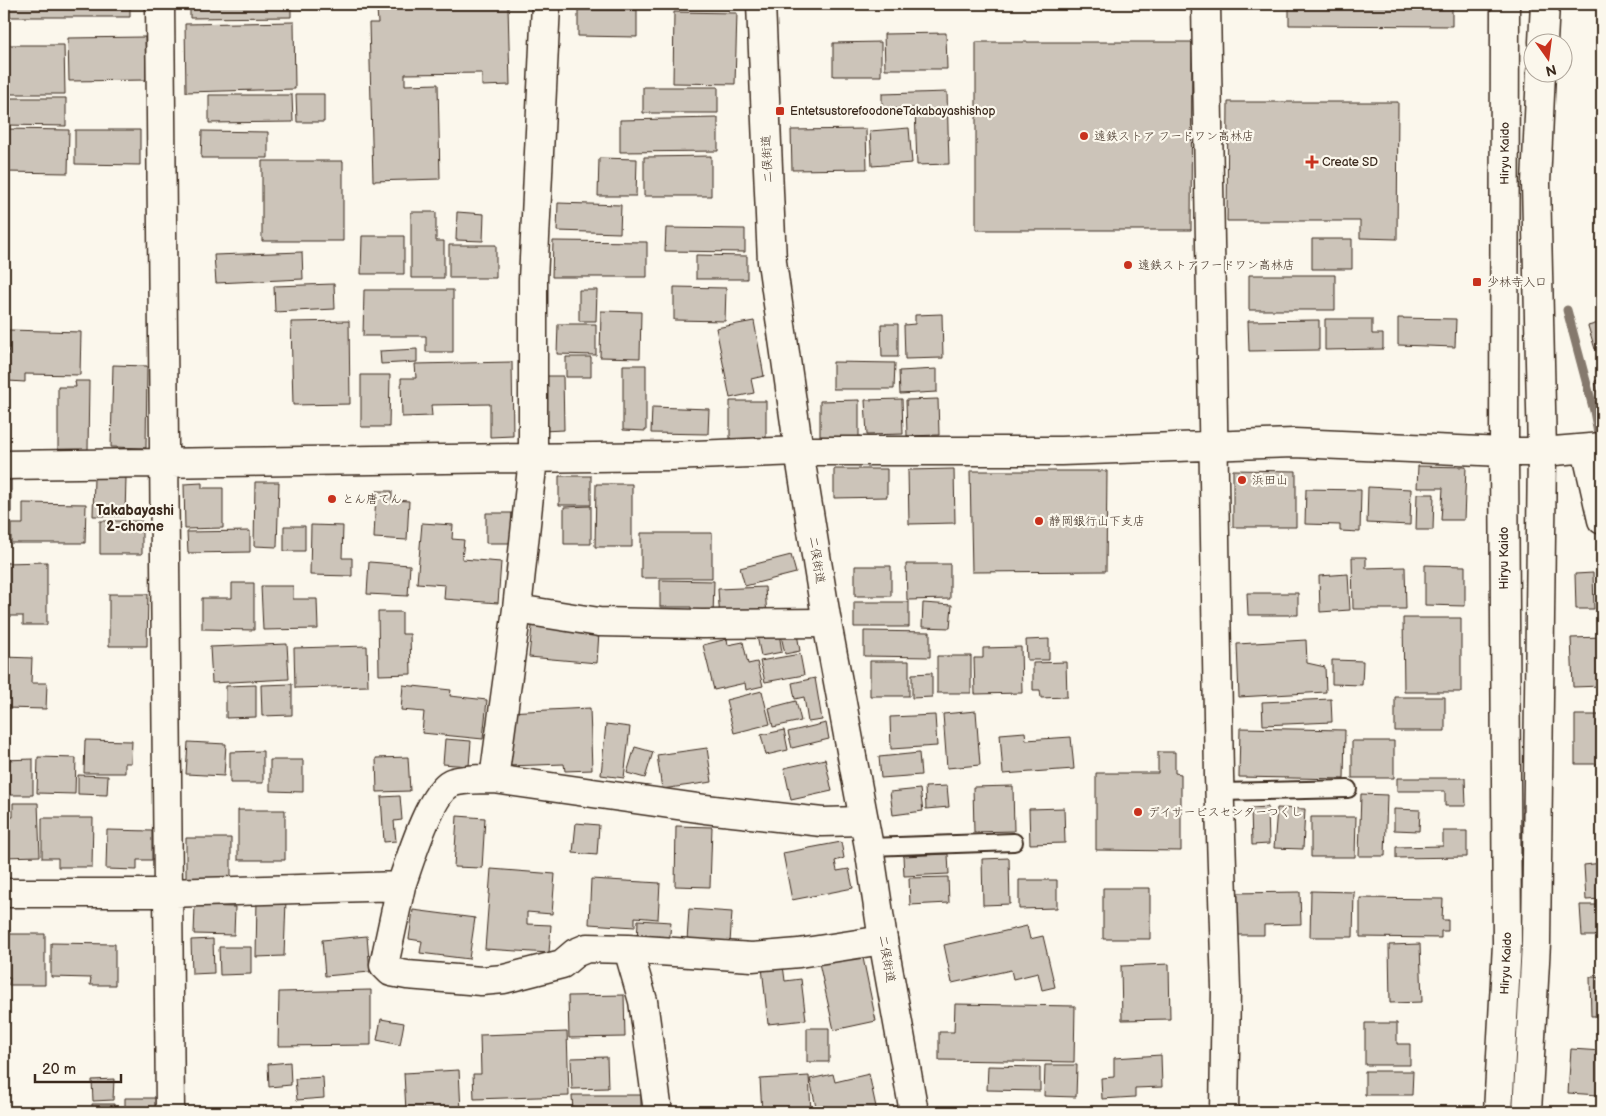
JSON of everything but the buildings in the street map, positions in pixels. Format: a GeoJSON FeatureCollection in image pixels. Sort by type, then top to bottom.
{"type":"FeatureCollection","features":[{"type":"Feature","properties":{"kind":"main road"},"geometry":{"type":"LineString","coordinates":[[160,4],[170,1112]]}},
{"type":"Feature","properties":{"kind":"main road"},"geometry":{"type":"LineString","coordinates":[[494,779],[517,609],[532,458],[533,280],[546,4]]}},
{"type":"Feature","properties":{"kind":"main road","name":"二俣街道"},"geometry":{"type":"LineString","coordinates":[[761,4],[772,262],[799,451],[827,623],[914,1112]]}},
{"type":"Feature","properties":{"kind":"main road"},"geometry":{"type":"LineString","coordinates":[[1206,4],[1220,792],[1226,988],[1224,1112]]}},
{"type":"Feature","properties":{"kind":"main road","name":"Hiryu Kaido"},"geometry":{"type":"LineString","coordinates":[[1498,1112],[1507,944],[1504,452],[1505,4]]}},
{"type":"Feature","properties":{"kind":"main road"},"geometry":{"type":"LineString","coordinates":[[1544,32],[1545,4]]}},
{"type":"Feature","properties":{"kind":"main road"},"geometry":{"type":"LineString","coordinates":[[1527,1112],[1536,943],[1542,452],[1536,183],[1541,82]]}},
{"type":"Feature","properties":{"kind":"main road"},"geometry":{"type":"LineString","coordinates":[[4,465],[669,456],[799,451],[1060,451],[1294,443],[1504,452],[1542,452],[1594,448],[1602,520]]}},
{"type":"Feature","properties":{"kind":"main road"},"geometry":{"type":"LineString","coordinates":[[517,609],[599,622],[702,624],[827,623]]}},
{"type":"Feature","properties":{"kind":"main road"},"geometry":{"type":"LineString","coordinates":[[866,834],[822,822],[715,810],[494,779],[452,783],[437,796],[418,838],[401,886],[384,965],[391,972],[481,982],[504,979],[562,964],[575,953],[587,948],[752,957],[799,953],[883,940]]}},
{"type":"Feature","properties":{"kind":"main road"},"geometry":{"type":"LineString","coordinates":[[4,893],[167,893],[401,886]]}},
{"type":"Feature","properties":{"kind":"main road"},"geometry":{"type":"LineString","coordinates":[[628,949],[643,1001],[658,1112]]}},
{"type":"Feature","properties":{"kind":"lane"},"geometry":{"type":"LineString","coordinates":[[1220,792],[1348,789]]}},
{"type":"Feature","properties":{"kind":"lane"},"geometry":{"type":"LineString","coordinates":[[866,834],[1014,842]]}},
{"type":"Feature","properties":{"kind":"waterway"},"geometry":{"type":"LineString","coordinates":[[1567,310],[1594,411],[1600,445]]}},
{"type":"Feature","properties":{"kind":"place","name":"EntetsustorefoodoneTakabayashishop"},"geometry":{"type":"Point","coordinates":[780,111]}},
{"type":"Feature","properties":{"kind":"place","name":"遠鉄ストア フードワン高林店"},"geometry":{"type":"Point","coordinates":[1084,136]}},
{"type":"Feature","properties":{"kind":"place","name":"Create SD"},"geometry":{"type":"Point","coordinates":[1312,162]}},
{"type":"Feature","properties":{"kind":"place","name":"遠鉄ストアフードワン高林店"},"geometry":{"type":"Point","coordinates":[1128,265]}},
{"type":"Feature","properties":{"kind":"place","name":"少林寺入口"},"geometry":{"type":"Point","coordinates":[1477,282]}},
{"type":"Feature","properties":{"kind":"place","name":"浜田山"},"geometry":{"type":"Point","coordinates":[1242,480]}},
{"type":"Feature","properties":{"kind":"place","name":"とん唐てん"},"geometry":{"type":"Point","coordinates":[332,499]}},
{"type":"Feature","properties":{"kind":"place","name":"静岡銀行山下支店"},"geometry":{"type":"Point","coordinates":[1039,521]}},
{"type":"Feature","properties":{"kind":"place","name":"デイサービスセンターつくし"},"geometry":{"type":"Point","coordinates":[1138,812]}},
{"type":"Feature","properties":{"kind":"district","name":"Takabayashi 2-chome"},"geometry":{"type":"Point","coordinates":[135,518]}}]}
